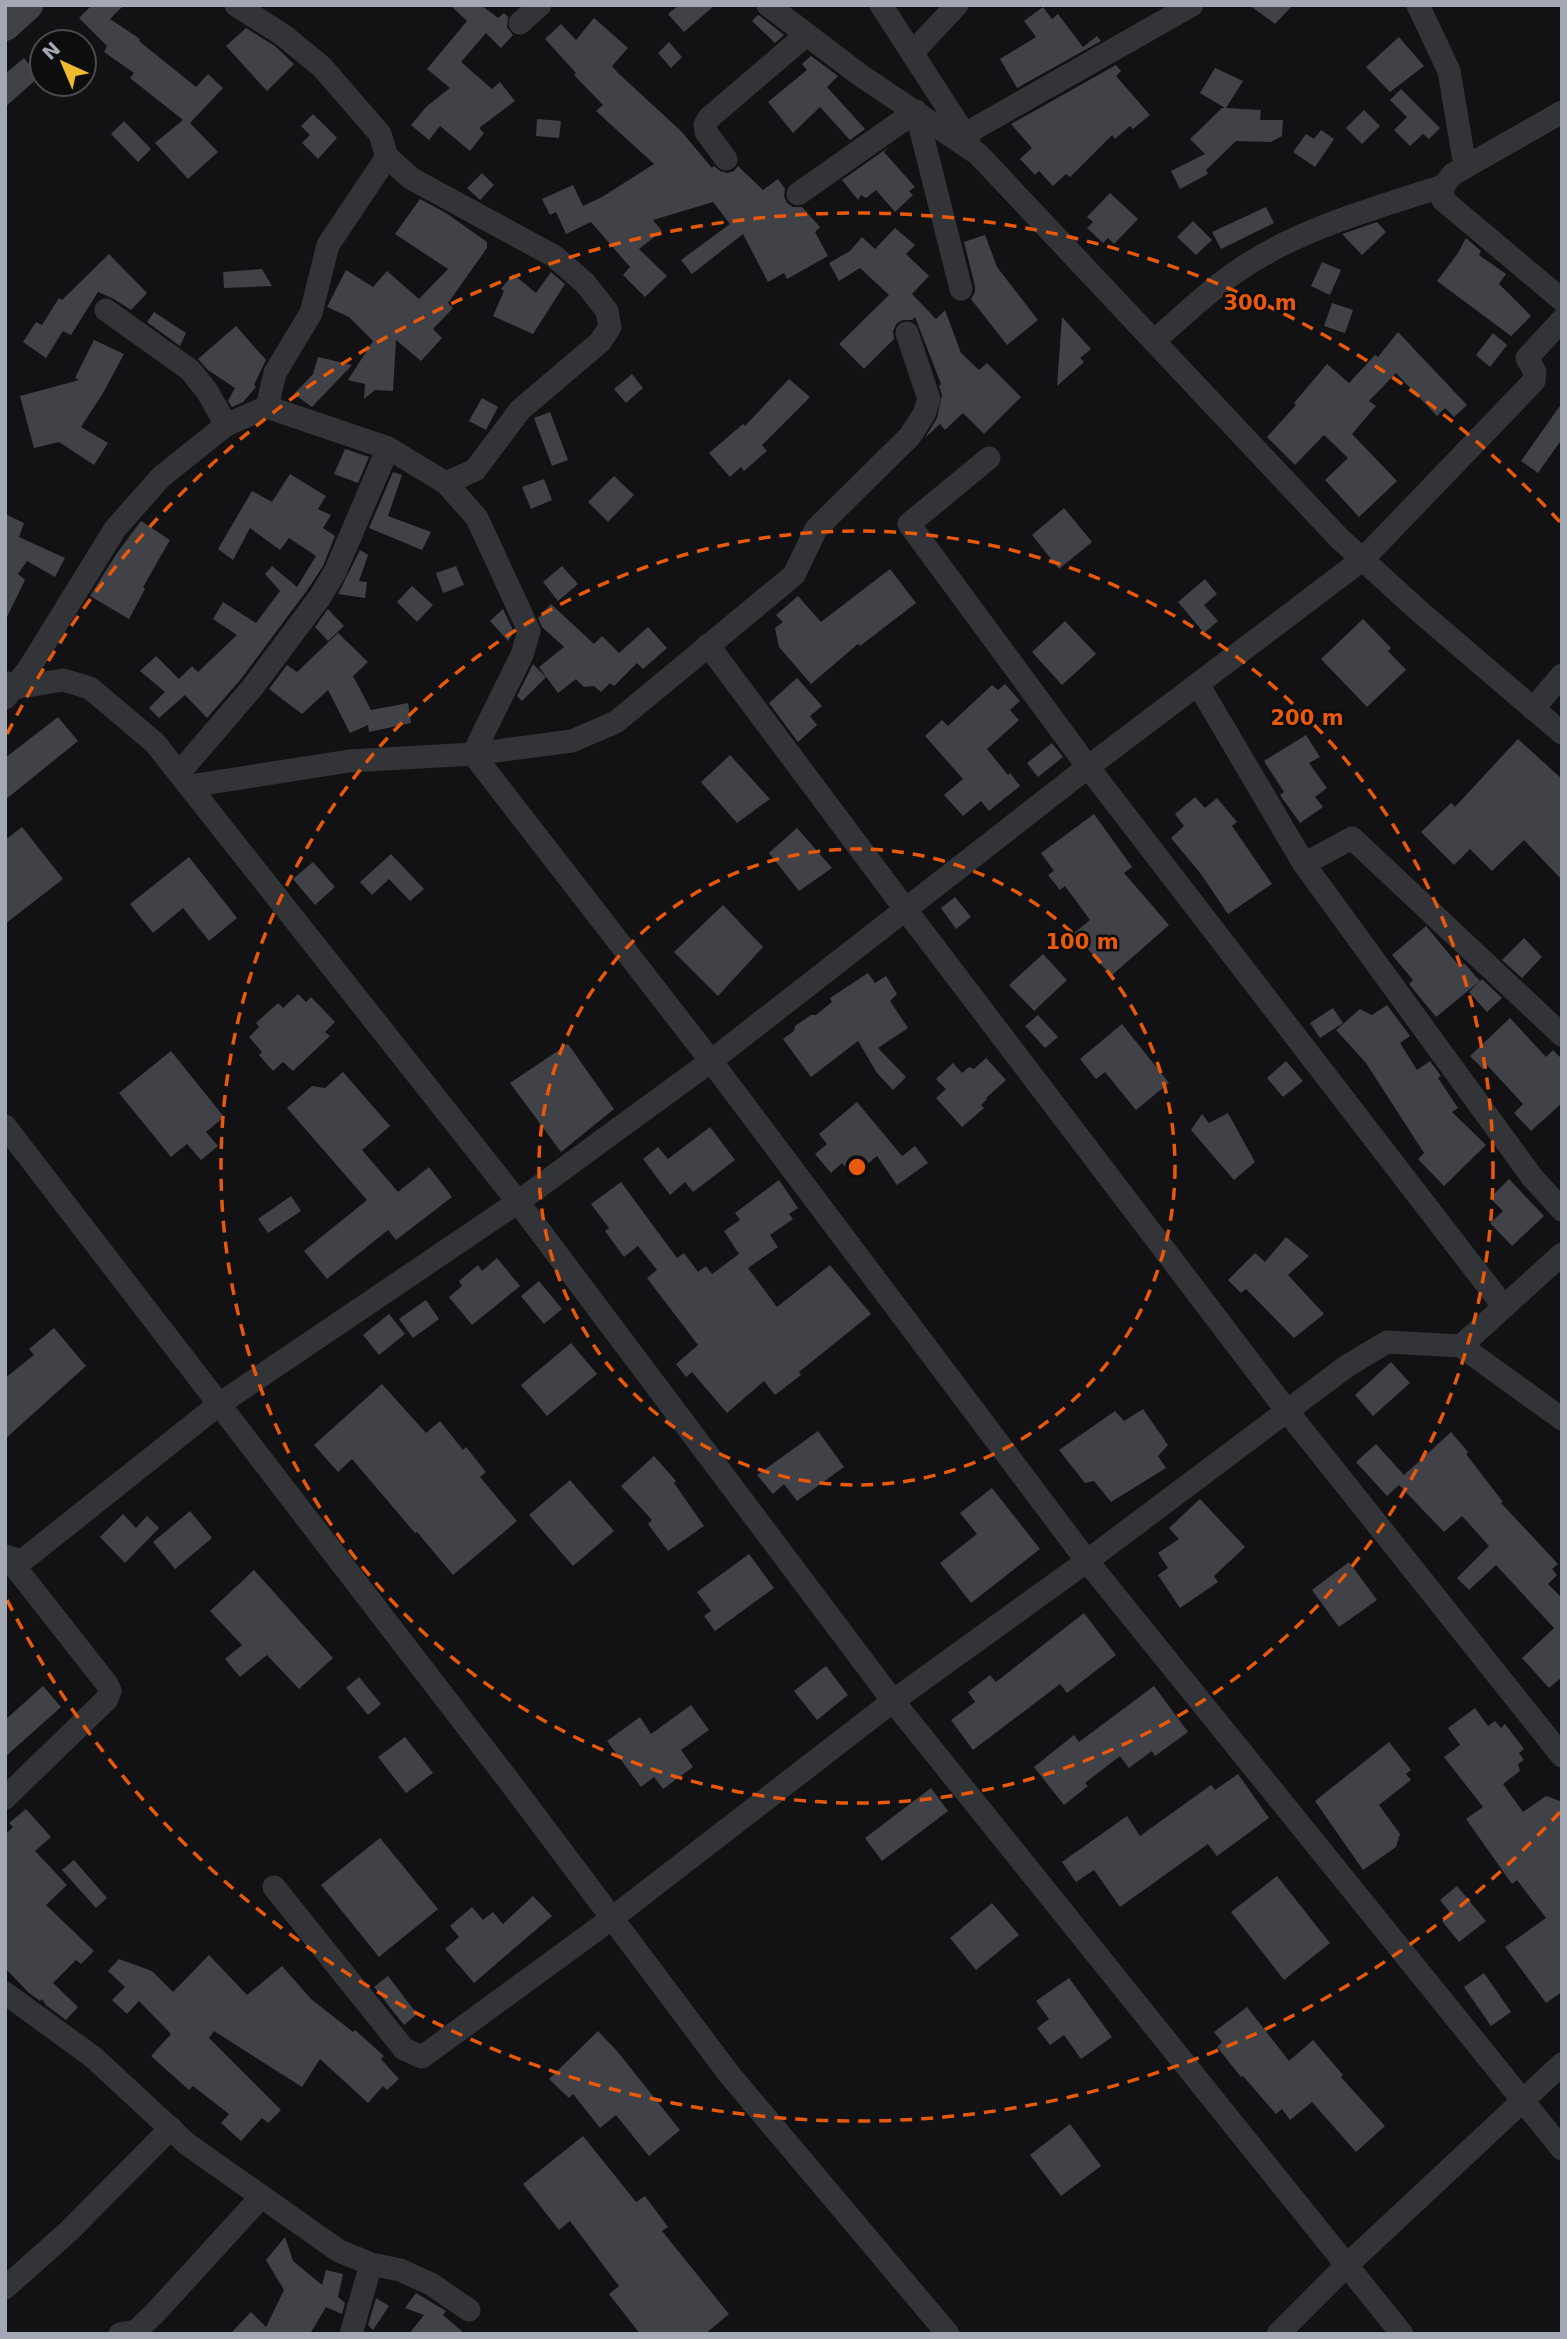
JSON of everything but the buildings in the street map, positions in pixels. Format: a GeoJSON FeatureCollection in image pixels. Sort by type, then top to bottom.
{"type":"FeatureCollection","features":[{"type":"Feature","properties":{"kind":"main road"},"geometry":{"type":"LineString","coordinates":[[5,25],[27,5]]}},
{"type":"Feature","properties":{"kind":"street"},"geometry":{"type":"LineString","coordinates":[[236,5],[283,35],[322,67],[380,134],[387,156],[412,179],[554,256],[585,283],[607,311],[610,327],[600,341],[520,410],[475,470],[446,483]]}},
{"type":"Feature","properties":{"kind":"street"},"geometry":{"type":"LineString","coordinates":[[520,23],[540,5]]}},
{"type":"Feature","properties":{"kind":"street"},"geometry":{"type":"LineString","coordinates":[[768,5],[860,75],[978,154]]}},
{"type":"Feature","properties":{"kind":"street"},"geometry":{"type":"LineString","coordinates":[[881,5],[978,154],[1339,538],[1419,611],[1562,733]]}},
{"type":"Feature","properties":{"kind":"street"},"geometry":{"type":"LineString","coordinates":[[912,53],[957,5]]}},
{"type":"Feature","properties":{"kind":"street"},"geometry":{"type":"LineString","coordinates":[[965,134],[1192,5]]}},
{"type":"Feature","properties":{"kind":"street"},"geometry":{"type":"LineString","coordinates":[[1418,5],[1449,71],[1465,166]]}},
{"type":"Feature","properties":{"kind":"street"},"geometry":{"type":"LineString","coordinates":[[726,159],[706,132],[705,125],[709,118],[806,35]]}},
{"type":"Feature","properties":{"kind":"street"},"geometry":{"type":"LineString","coordinates":[[798,194],[916,111]]}},
{"type":"Feature","properties":{"kind":"street"},"geometry":{"type":"LineString","coordinates":[[916,111],[961,289]]}},
{"type":"Feature","properties":{"kind":"street"},"geometry":{"type":"LineString","coordinates":[[1154,341],[1235,272],[1266,253],[1326,226],[1443,186],[1453,174],[1465,166],[1562,112]]}},
{"type":"Feature","properties":{"kind":"street"},"geometry":{"type":"LineString","coordinates":[[267,407],[275,373],[311,313],[327,245],[387,156]]}},
{"type":"Feature","properties":{"kind":"street"},"geometry":{"type":"LineString","coordinates":[[1443,186],[1443,200],[1562,300]]}},
{"type":"Feature","properties":{"kind":"street"},"geometry":{"type":"LineString","coordinates":[[106,310],[190,370],[207,391],[226,425]]}},
{"type":"Feature","properties":{"kind":"street"},"geometry":{"type":"LineString","coordinates":[[7,1557],[22,1561],[218,1405],[518,1202],[711,1061],[1088,767],[1363,559],[1534,381],[1535,372],[1527,358],[1562,320]]}},
{"type":"Feature","properties":{"kind":"street"},"geometry":{"type":"LineString","coordinates":[[185,779],[349,761],[473,754],[572,741],[616,722],[794,575],[816,528],[910,436],[924,414],[929,399],[907,333]]}},
{"type":"Feature","properties":{"kind":"street"},"geometry":{"type":"LineString","coordinates":[[8,688],[115,529],[162,477],[226,425],[267,407],[388,448],[446,483],[477,518],[529,631],[522,655],[473,754]]}},
{"type":"Feature","properties":{"kind":"street"},"geometry":{"type":"LineString","coordinates":[[185,779],[320,597],[335,572],[388,448]]}},
{"type":"Feature","properties":{"kind":"street"},"geometry":{"type":"LineString","coordinates":[[989,458],[909,524],[1088,767],[1504,1307]]}},
{"type":"Feature","properties":{"kind":"street"},"geometry":{"type":"LineString","coordinates":[[708,645],[1287,1411],[1562,1756]]}},
{"type":"Feature","properties":{"kind":"street"},"geometry":{"type":"LineString","coordinates":[[1533,709],[1562,675]]}},
{"type":"Feature","properties":{"kind":"street"},"geometry":{"type":"LineString","coordinates":[[8,688],[63,680],[90,688],[155,743],[518,1202],[893,1702],[1402,2334]]}},
{"type":"Feature","properties":{"kind":"street"},"geometry":{"type":"LineString","coordinates":[[1198,684],[1304,864],[1532,1177],[1562,1210]]}},
{"type":"Feature","properties":{"kind":"street"},"geometry":{"type":"LineString","coordinates":[[473,754],[711,1061],[1087,1561],[1562,2149]]}},
{"type":"Feature","properties":{"kind":"street"},"geometry":{"type":"LineString","coordinates":[[1304,864],[1352,838],[1562,1035]]}},
{"type":"Feature","properties":{"kind":"street"},"geometry":{"type":"LineString","coordinates":[[5,1126],[509,1781],[729,2074],[948,2334]]}},
{"type":"Feature","properties":{"kind":"street"},"geometry":{"type":"LineString","coordinates":[[1461,1346],[1562,1254]]}},
{"type":"Feature","properties":{"kind":"street"},"geometry":{"type":"LineString","coordinates":[[274,1887],[404,2049],[422,2057],[611,1919],[893,1702],[1347,1366],[1387,1342],[1461,1346],[1562,1419]]}},
{"type":"Feature","properties":{"kind":"street"},"geometry":{"type":"LineString","coordinates":[[5,1798],[107,1699],[110,1690],[7,1557]]}},
{"type":"Feature","properties":{"kind":"street"},"geometry":{"type":"LineString","coordinates":[[5,1993],[93,2057],[187,2144],[339,2251],[371,2264],[400,2270],[431,2284],[470,2310]]}},
{"type":"Feature","properties":{"kind":"street"},"geometry":{"type":"LineString","coordinates":[[1278,2334],[1346,2266],[1562,2064]]}},
{"type":"Feature","properties":{"kind":"street"},"geometry":{"type":"LineString","coordinates":[[5,2288],[69,2231],[171,2128]]}},
{"type":"Feature","properties":{"kind":"street"},"geometry":{"type":"LineString","coordinates":[[130,2333],[261,2197]]}},
{"type":"Feature","properties":{"kind":"street"},"geometry":{"type":"LineString","coordinates":[[351,2334],[371,2264]]}}]}
